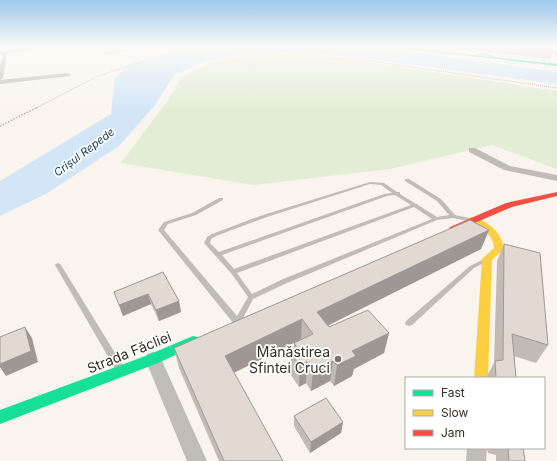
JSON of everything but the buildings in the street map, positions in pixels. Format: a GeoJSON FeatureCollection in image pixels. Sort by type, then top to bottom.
{"type":"FeatureCollection","features":[{"type":"Feature","properties":{"kind":"main road"},"geometry":{"type":"LineString","coordinates":[[444,233],[509,205],[557,194]]}},
{"type":"Feature","properties":{"kind":"main road"},"geometry":{"type":"LineString","coordinates":[[472,220],[494,233],[500,240],[498,248],[487,259],[481,377]]}},
{"type":"Feature","properties":{"kind":"main road"},"geometry":{"type":"LineString","coordinates":[[234,323],[251,316]]}},
{"type":"Feature","properties":{"kind":"main road","name":"Strada Făcliei"},"geometry":{"type":"LineString","coordinates":[[0,417],[153,359],[202,337]]}},
{"type":"Feature","properties":{"kind":"street"},"geometry":{"type":"LineString","coordinates":[[0,82],[68,75]]}},
{"type":"Feature","properties":{"kind":"street"},"geometry":{"type":"LineString","coordinates":[[472,150],[507,168],[557,178]]}},
{"type":"Feature","properties":{"kind":"street"},"geometry":{"type":"LineString","coordinates":[[153,359],[198,461]]}},
{"type":"Feature","properties":{"kind":"street"},"geometry":{"type":"LineString","coordinates":[[476,461],[477,449]]}},
{"type":"Feature","properties":{"kind":"lane"},"geometry":{"type":"LineString","coordinates":[[407,180],[439,200],[453,216]]}},
{"type":"Feature","properties":{"kind":"lane"},"geometry":{"type":"LineString","coordinates":[[251,297],[233,272],[207,243],[209,238],[265,216],[370,183],[382,184],[436,219]]}},
{"type":"Feature","properties":{"kind":"lane"},"geometry":{"type":"LineString","coordinates":[[217,255],[386,195],[398,193]]}},
{"type":"Feature","properties":{"kind":"lane"},"geometry":{"type":"LineString","coordinates":[[221,200],[194,214],[166,223],[162,226],[161,230],[234,323],[251,297],[285,281],[436,219],[453,216],[472,220]]}},
{"type":"Feature","properties":{"kind":"lane"},"geometry":{"type":"LineString","coordinates":[[233,272],[416,205]]}},
{"type":"Feature","properties":{"kind":"lane"},"geometry":{"type":"LineString","coordinates":[[409,323],[472,267],[487,259]]}},
{"type":"Feature","properties":{"kind":"lane"},"geometry":{"type":"LineString","coordinates":[[58,265],[121,371]]}},
{"type":"Feature","properties":{"kind":"path"},"geometry":{"type":"LineString","coordinates":[[0,126],[102,74],[119,69]]}},
{"type":"Feature","properties":{"kind":"path"},"geometry":{"type":"LineString","coordinates":[[423,69],[557,88]]}},
{"type":"Feature","properties":{"kind":"green space"},"geometry":{"type":"Polygon","coordinates":[[[199,69],[410,69],[557,91],[557,169],[492,145],[390,169],[253,185],[121,163],[168,100],[182,76],[199,69]]]}},
{"type":"Feature","properties":{"kind":"water","name":"Crișul Repede"},"geometry":{"type":"Polygon","coordinates":[[[125,69],[188,69],[174,75],[155,105],[119,146],[46,194],[0,216],[0,181],[111,114],[115,78],[125,69]]]}},
{"type":"Feature","properties":{"kind":"water"},"geometry":{"type":"Polygon","coordinates":[[[441,69],[532,69],[557,72],[557,84],[441,69]]]}},
{"type":"Feature","properties":{"kind":"traffic: fast"},"geometry":{"type":"LineString","coordinates":[[0,417],[153,359],[193,341]]}},
{"type":"Feature","properties":{"kind":"traffic: slow"},"geometry":{"type":"LineString","coordinates":[[472,220],[487,228],[494,234],[497,238],[499,249],[487,259],[481,377]]}},
{"type":"Feature","properties":{"kind":"traffic: jam"},"geometry":{"type":"LineString","coordinates":[[453,229],[509,205],[557,194]]}},
{"type":"Feature","properties":{"kind":"place","name":"Mănăstirea Sfintei Cruci"},"geometry":{"type":"Point","coordinates":[338,359]}}]}
